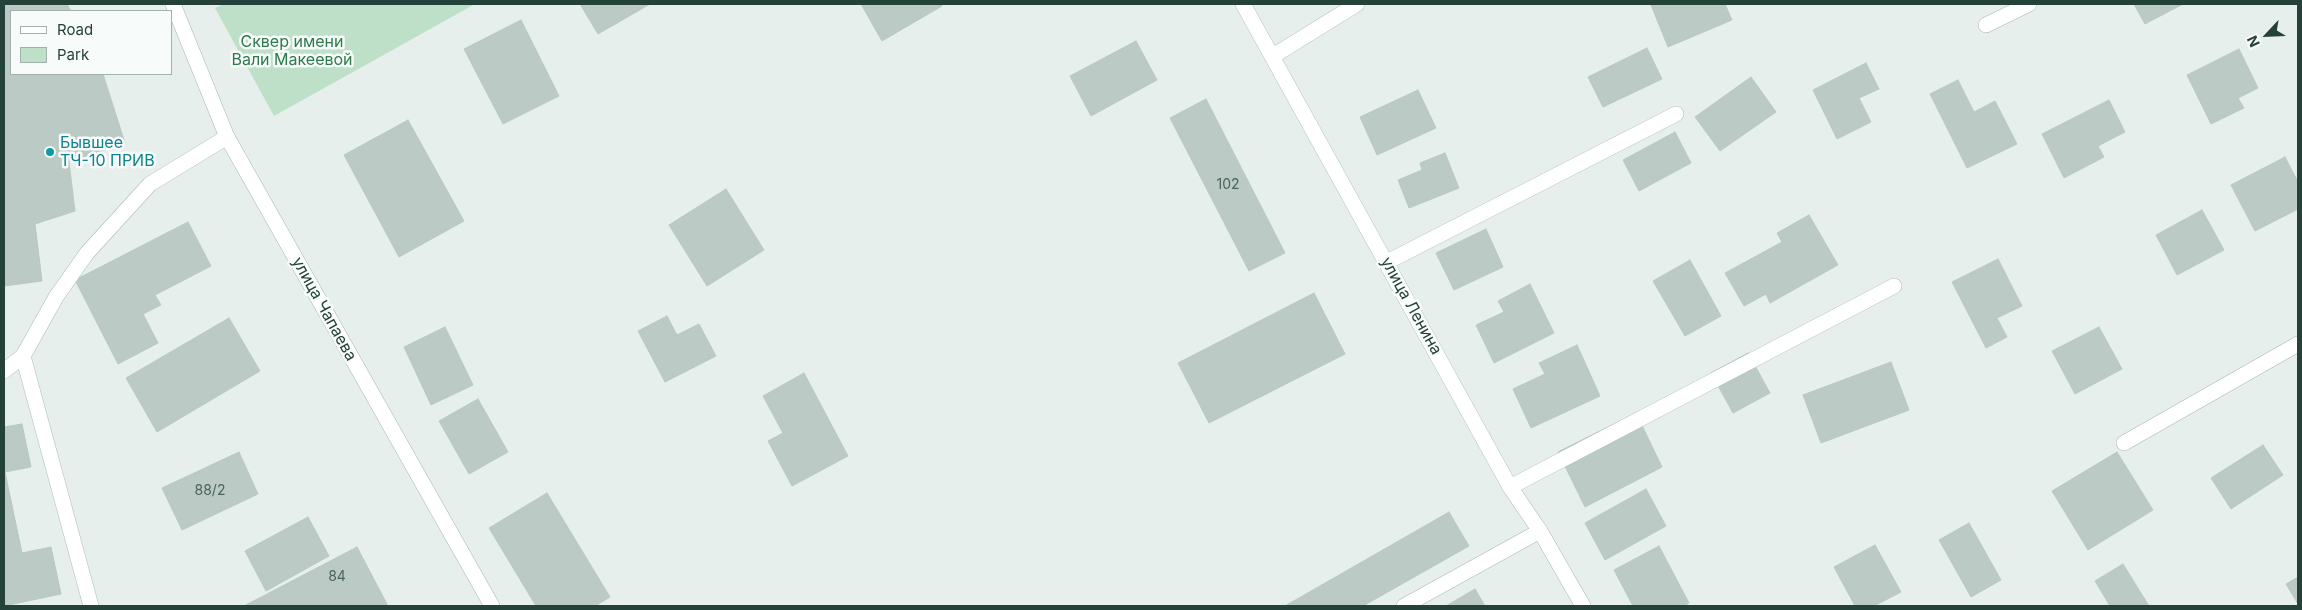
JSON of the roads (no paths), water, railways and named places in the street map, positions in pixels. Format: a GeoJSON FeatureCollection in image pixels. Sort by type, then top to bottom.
{"type":"FeatureCollection","features":[{"type":"Feature","properties":{"kind":"street","name":"улица Ленина"},"geometry":{"type":"LineString","coordinates":[[1243,4],[1510,487],[1540,531],[1583,606]]}},
{"type":"Feature","properties":{"kind":"street"},"geometry":{"type":"LineString","coordinates":[[1273,56],[1357,4]]}},
{"type":"Feature","properties":{"kind":"street"},"geometry":{"type":"LineString","coordinates":[[1986,25],[2029,4]]}},
{"type":"Feature","properties":{"kind":"street","name":"улица Чапаева"},"geometry":{"type":"LineString","coordinates":[[177,5],[227,137],[492,606]]}},
{"type":"Feature","properties":{"kind":"street"},"geometry":{"type":"LineString","coordinates":[[1387,262],[1676,114]]}},
{"type":"Feature","properties":{"kind":"street"},"geometry":{"type":"LineString","coordinates":[[4,371],[24,356],[56,297],[87,253],[150,184],[227,137]]}},
{"type":"Feature","properties":{"kind":"street"},"geometry":{"type":"LineString","coordinates":[[1510,487],[1894,286]]}},
{"type":"Feature","properties":{"kind":"street"},"geometry":{"type":"LineString","coordinates":[[2124,443],[2298,344]]}},
{"type":"Feature","properties":{"kind":"street"},"geometry":{"type":"LineString","coordinates":[[24,356],[91,606]]}},
{"type":"Feature","properties":{"kind":"street"},"geometry":{"type":"LineString","coordinates":[[1404,606],[1540,531]]}},
{"type":"Feature","properties":{"kind":"place","name":"Бывшее ТЧ-10 ПРИВ"},"geometry":{"type":"Point","coordinates":[50,152]}},
{"type":"Feature","properties":{"kind":"park label","name":"Сквер имени Вали Макеевой"},"geometry":{"type":"Point","coordinates":[292,51]}}]}
